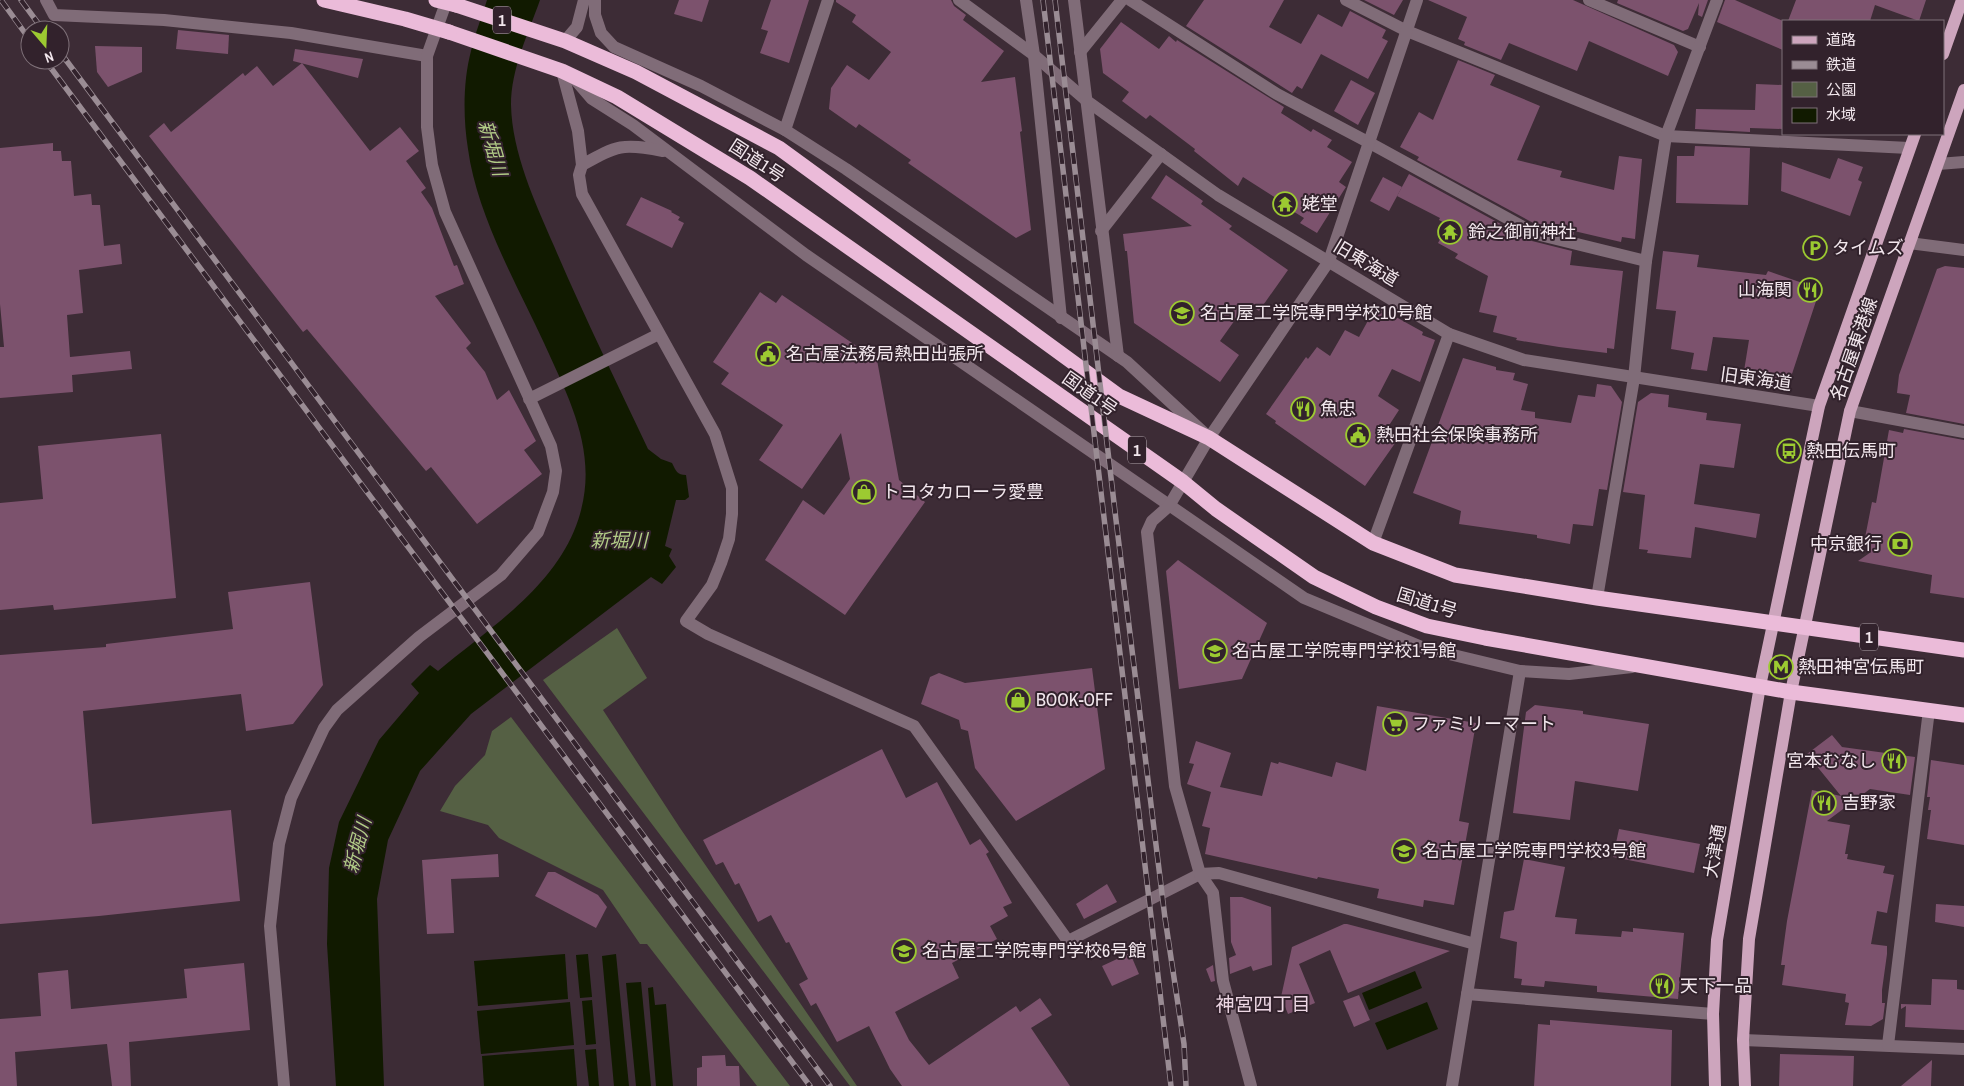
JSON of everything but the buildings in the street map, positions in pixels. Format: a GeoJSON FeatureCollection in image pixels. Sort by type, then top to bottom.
{"type":"FeatureCollection","features":[{"type":"Feature","properties":{"kind":"highway","name":"国道1号"},"geometry":{"type":"LineString","coordinates":[[324,0],[405,19],[541,64],[617,97],[661,122],[750,178],[1183,482],[1216,509],[1314,577],[1376,606],[1427,626],[1531,648],[1791,692],[1964,715]]}},
{"type":"Feature","properties":{"kind":"highway","name":"国道1号"},"geometry":{"type":"LineString","coordinates":[[436,0],[565,41],[636,72],[779,148],[1120,396],[1209,438],[1373,543],[1455,575],[1773,624],[1964,650]]}},
{"type":"Feature","properties":{"kind":"main road"},"geometry":{"type":"LineString","coordinates":[[1944,51],[1962,0]]}},
{"type":"Feature","properties":{"kind":"main road","name":"名古屋東港線"},"geometry":{"type":"LineString","coordinates":[[1806,628],[1850,411],[1964,90]]}},
{"type":"Feature","properties":{"kind":"main road","name":"名古屋東港線"},"geometry":{"type":"LineString","coordinates":[[1773,624],[1819,406],[1914,135]]}},
{"type":"Feature","properties":{"kind":"main road","name":"大津通"},"geometry":{"type":"LineString","coordinates":[[1715,1086],[1713,1014],[1717,940],[1760,686],[1773,624]]}},
{"type":"Feature","properties":{"kind":"main road"},"geometry":{"type":"LineString","coordinates":[[1745,1086],[1743,1040],[1749,939],[1791,692],[1806,628]]}},
{"type":"Feature","properties":{"kind":"street"},"geometry":{"type":"LineString","coordinates":[[46,0],[54,15],[164,20],[291,33],[427,56]]}},
{"type":"Feature","properties":{"kind":"street"},"geometry":{"type":"LineString","coordinates":[[284,1086],[270,926],[279,844],[290,798],[324,728],[337,710],[419,637],[501,575],[538,532],[553,492],[556,471],[551,446],[445,212],[437,186],[427,128],[427,56],[447,0]]}},
{"type":"Feature","properties":{"kind":"street"},"geometry":{"type":"LineString","coordinates":[[565,41],[577,27],[584,0]]}},
{"type":"Feature","properties":{"kind":"street"},"geometry":{"type":"LineString","coordinates":[[595,0],[596,15],[601,33],[614,47],[652,62],[784,130],[846,169],[1118,356],[1209,438]]}},
{"type":"Feature","properties":{"kind":"street"},"geometry":{"type":"LineString","coordinates":[[784,130],[828,0]]}},
{"type":"Feature","properties":{"kind":"street","name":"旧東海道"},"geometry":{"type":"LineString","coordinates":[[959,0],[1034,55],[1086,101],[1218,195],[1449,334],[1524,360],[1819,406]]}},
{"type":"Feature","properties":{"kind":"street"},"geometry":{"type":"LineString","coordinates":[[1026,0],[1034,55],[1061,318]]}},
{"type":"Feature","properties":{"kind":"street"},"geometry":{"type":"LineString","coordinates":[[1074,0],[1118,356]]}},
{"type":"Feature","properties":{"kind":"street"},"geometry":{"type":"LineString","coordinates":[[1080,52],[1122,0]]}},
{"type":"Feature","properties":{"kind":"street"},"geometry":{"type":"LineString","coordinates":[[1130,0],[1277,94],[1536,234],[1646,261]]}},
{"type":"Feature","properties":{"kind":"street"},"geometry":{"type":"LineString","coordinates":[[1346,0],[1406,31],[1666,136],[1910,148]]}},
{"type":"Feature","properties":{"kind":"street"},"geometry":{"type":"LineString","coordinates":[[1251,1086],[1223,981],[1212,894],[1200,874],[1175,786],[1147,532],[1152,520],[1169,506],[1209,438],[1329,261],[1417,0]]}},
{"type":"Feature","properties":{"kind":"street"},"geometry":{"type":"LineString","coordinates":[[1588,0],[1700,47]]}},
{"type":"Feature","properties":{"kind":"street"},"geometry":{"type":"LineString","coordinates":[[1597,598],[1634,378],[1646,261],[1666,136],[1718,0]]}},
{"type":"Feature","properties":{"kind":"street"},"geometry":{"type":"LineString","coordinates":[[605,59],[652,62]]}},
{"type":"Feature","properties":{"kind":"street"},"geometry":{"type":"LineString","coordinates":[[567,74],[592,99],[633,125],[665,151],[806,255],[1304,598],[1424,648],[1520,671],[1569,674],[1642,666]]}},
{"type":"Feature","properties":{"kind":"street"},"geometry":{"type":"LineString","coordinates":[[567,74],[582,165],[579,175],[582,194],[715,434],[732,488],[732,514],[729,539],[721,563],[712,585],[686,621],[708,634],[914,726],[1068,941],[1200,874],[1219,873],[1475,944]]}},
{"type":"Feature","properties":{"kind":"street"},"geometry":{"type":"LineString","coordinates":[[582,165],[611,149],[633,145],[665,151]]}},
{"type":"Feature","properties":{"kind":"street"},"geometry":{"type":"LineString","coordinates":[[1102,231],[1161,154]]}},
{"type":"Feature","properties":{"kind":"street"},"geometry":{"type":"LineString","coordinates":[[1938,164],[1964,162]]}},
{"type":"Feature","properties":{"kind":"street"},"geometry":{"type":"LineString","coordinates":[[1910,243],[1964,250]]}},
{"type":"Feature","properties":{"kind":"street"},"geometry":{"type":"LineString","coordinates":[[530,399],[660,334]]}},
{"type":"Feature","properties":{"kind":"street"},"geometry":{"type":"LineString","coordinates":[[1373,543],[1449,334]]}},
{"type":"Feature","properties":{"kind":"street"},"geometry":{"type":"LineString","coordinates":[[1850,411],[1964,432]]}},
{"type":"Feature","properties":{"kind":"street"},"geometry":{"type":"LineString","coordinates":[[1452,1086],[1520,671]]}},
{"type":"Feature","properties":{"kind":"street"},"geometry":{"type":"LineString","coordinates":[[1888,1046],[1929,710]]}},
{"type":"Feature","properties":{"kind":"street"},"geometry":{"type":"LineString","coordinates":[[1467,994],[1713,1014]]}},
{"type":"Feature","properties":{"kind":"street"},"geometry":{"type":"LineString","coordinates":[[1743,1040],[1964,1049]]}},
{"type":"Feature","properties":{"kind":"green space"},"geometry":{"type":"Polygon","coordinates":[[[617,628],[647,678],[603,710],[680,828],[857,1086],[850,1086],[543,680],[617,628]]]}},
{"type":"Feature","properties":{"kind":"green space"},"geometry":{"type":"Polygon","coordinates":[[[511,717],[790,1086],[757,1086],[647,944],[640,944],[603,890],[499,838],[488,825],[440,811],[455,786],[485,755],[492,731],[511,717]]]}},
{"type":"Feature","properties":{"kind":"water","name":"新堀川"},"geometry":{"type":"Polygon","coordinates":[[[487,0],[540,0],[517,65],[512,92],[512,123],[520,159],[532,195],[565,271],[648,449],[661,459],[672,463],[679,473],[686,475],[689,497],[685,500],[676,500],[665,546],[672,549],[669,556],[676,567],[662,584],[651,577],[471,714],[420,771],[388,840],[377,899],[384,1086],[336,1086],[327,944],[329,868],[339,822],[379,740],[419,693],[411,684],[430,665],[438,671],[515,609],[549,573],[563,553],[574,531],[582,505],[585,457],[573,411],[555,366],[510,273],[489,224],[473,174],[468,149],[465,125],[466,75],[473,44],[487,0]]]}},
{"type":"Feature","properties":{"kind":"water"},"geometry":{"type":"Polygon","coordinates":[[[565,954],[568,999],[478,1006],[474,961],[565,954]]]}},
{"type":"Feature","properties":{"kind":"water"},"geometry":{"type":"Polygon","coordinates":[[[588,954],[592,997],[580,998],[576,955],[588,954]]]}},
{"type":"Feature","properties":{"kind":"water"},"geometry":{"type":"Polygon","coordinates":[[[616,954],[629,1086],[614,1086],[602,956],[616,954]]]}},
{"type":"Feature","properties":{"kind":"water"},"geometry":{"type":"Polygon","coordinates":[[[1415,971],[1422,988],[1369,1010],[1362,993],[1415,971]]]}},
{"type":"Feature","properties":{"kind":"water"},"geometry":{"type":"Polygon","coordinates":[[[641,982],[651,1086],[636,1086],[626,983],[641,982]]]}},
{"type":"Feature","properties":{"kind":"water"},"geometry":{"type":"Polygon","coordinates":[[[653,987],[655,1005],[666,1004],[673,1086],[656,1086],[648,988],[653,987]]]}},
{"type":"Feature","properties":{"kind":"water"},"geometry":{"type":"Polygon","coordinates":[[[592,1000],[596,1044],[586,1045],[582,1001],[592,1000]]]}},
{"type":"Feature","properties":{"kind":"water"},"geometry":{"type":"Polygon","coordinates":[[[570,1002],[574,1045],[481,1054],[477,1011],[570,1002]]]}},
{"type":"Feature","properties":{"kind":"water"},"geometry":{"type":"Polygon","coordinates":[[[1427,1002],[1438,1029],[1387,1050],[1375,1023],[1427,1002]]]}},
{"type":"Feature","properties":{"kind":"water"},"geometry":{"type":"Polygon","coordinates":[[[574,1049],[577,1086],[484,1086],[482,1056],[574,1049]]]}},
{"type":"Feature","properties":{"kind":"water"},"geometry":{"type":"Polygon","coordinates":[[[596,1049],[599,1086],[589,1086],[585,1050],[596,1049]]]}},
{"type":"Feature","properties":{"kind":"railway"},"geometry":{"type":"LineString","coordinates":[[1,0],[20,26]]}},
{"type":"Feature","properties":{"kind":"railway"},"geometry":{"type":"LineString","coordinates":[[21,0],[36,20]]}},
{"type":"Feature","properties":{"kind":"railway"},"geometry":{"type":"LineString","coordinates":[[1043,0],[1171,1086]]}},
{"type":"Feature","properties":{"kind":"railway"},"geometry":{"type":"LineString","coordinates":[[1055,0],[1165,918],[1184,1044],[1186,1086]]}},
{"type":"Feature","properties":{"kind":"railway"},"geometry":{"type":"LineString","coordinates":[[70,65],[830,1086]]}},
{"type":"Feature","properties":{"kind":"railway"},"geometry":{"type":"LineString","coordinates":[[52,70],[810,1086]]}},
{"type":"Feature","properties":{"kind":"place","name":"姥堂"},"geometry":{"type":"Point","coordinates":[1285,204]}},
{"type":"Feature","properties":{"kind":"place","name":"鈴之御前神社"},"geometry":{"type":"Point","coordinates":[1450,232]}},
{"type":"Feature","properties":{"kind":"place","name":"タイムズ"},"geometry":{"type":"Point","coordinates":[1815,248]}},
{"type":"Feature","properties":{"kind":"place","name":"山海関"},"geometry":{"type":"Point","coordinates":[1810,290]}},
{"type":"Feature","properties":{"kind":"place","name":"名古屋工学院専門学校10号館"},"geometry":{"type":"Point","coordinates":[1182,313]}},
{"type":"Feature","properties":{"kind":"place","name":"名古屋法務局熱田出張所"},"geometry":{"type":"Point","coordinates":[768,354]}},
{"type":"Feature","properties":{"kind":"place","name":"魚忠"},"geometry":{"type":"Point","coordinates":[1303,409]}},
{"type":"Feature","properties":{"kind":"place","name":"熱田社会保険事務所"},"geometry":{"type":"Point","coordinates":[1358,435]}},
{"type":"Feature","properties":{"kind":"place","name":"熱田伝馬町"},"geometry":{"type":"Point","coordinates":[1789,451]}},
{"type":"Feature","properties":{"kind":"place","name":"トヨタカローラ愛豊"},"geometry":{"type":"Point","coordinates":[864,492]}},
{"type":"Feature","properties":{"kind":"place","name":"中京銀行"},"geometry":{"type":"Point","coordinates":[1900,544]}},
{"type":"Feature","properties":{"kind":"place","name":"名古屋工学院専門学校1号館"},"geometry":{"type":"Point","coordinates":[1215,651]}},
{"type":"Feature","properties":{"kind":"place","name":"熱田神宮伝馬町"},"geometry":{"type":"Point","coordinates":[1781,667]}},
{"type":"Feature","properties":{"kind":"place","name":"BOOK-OFF"},"geometry":{"type":"Point","coordinates":[1018,700]}},
{"type":"Feature","properties":{"kind":"place","name":"ファミリーマート"},"geometry":{"type":"Point","coordinates":[1395,724]}},
{"type":"Feature","properties":{"kind":"place","name":"宮本むなし"},"geometry":{"type":"Point","coordinates":[1894,761]}},
{"type":"Feature","properties":{"kind":"place","name":"吉野家"},"geometry":{"type":"Point","coordinates":[1824,803]}},
{"type":"Feature","properties":{"kind":"place","name":"名古屋工学院専門学校3号館"},"geometry":{"type":"Point","coordinates":[1404,851]}},
{"type":"Feature","properties":{"kind":"place","name":"名古屋工学院専門学校6号館"},"geometry":{"type":"Point","coordinates":[904,951]}},
{"type":"Feature","properties":{"kind":"place","name":"天下一品"},"geometry":{"type":"Point","coordinates":[1662,986]}},
{"type":"Feature","properties":{"kind":"district","name":"神宮四丁目"},"geometry":{"type":"Point","coordinates":[1263,1004]}}]}
